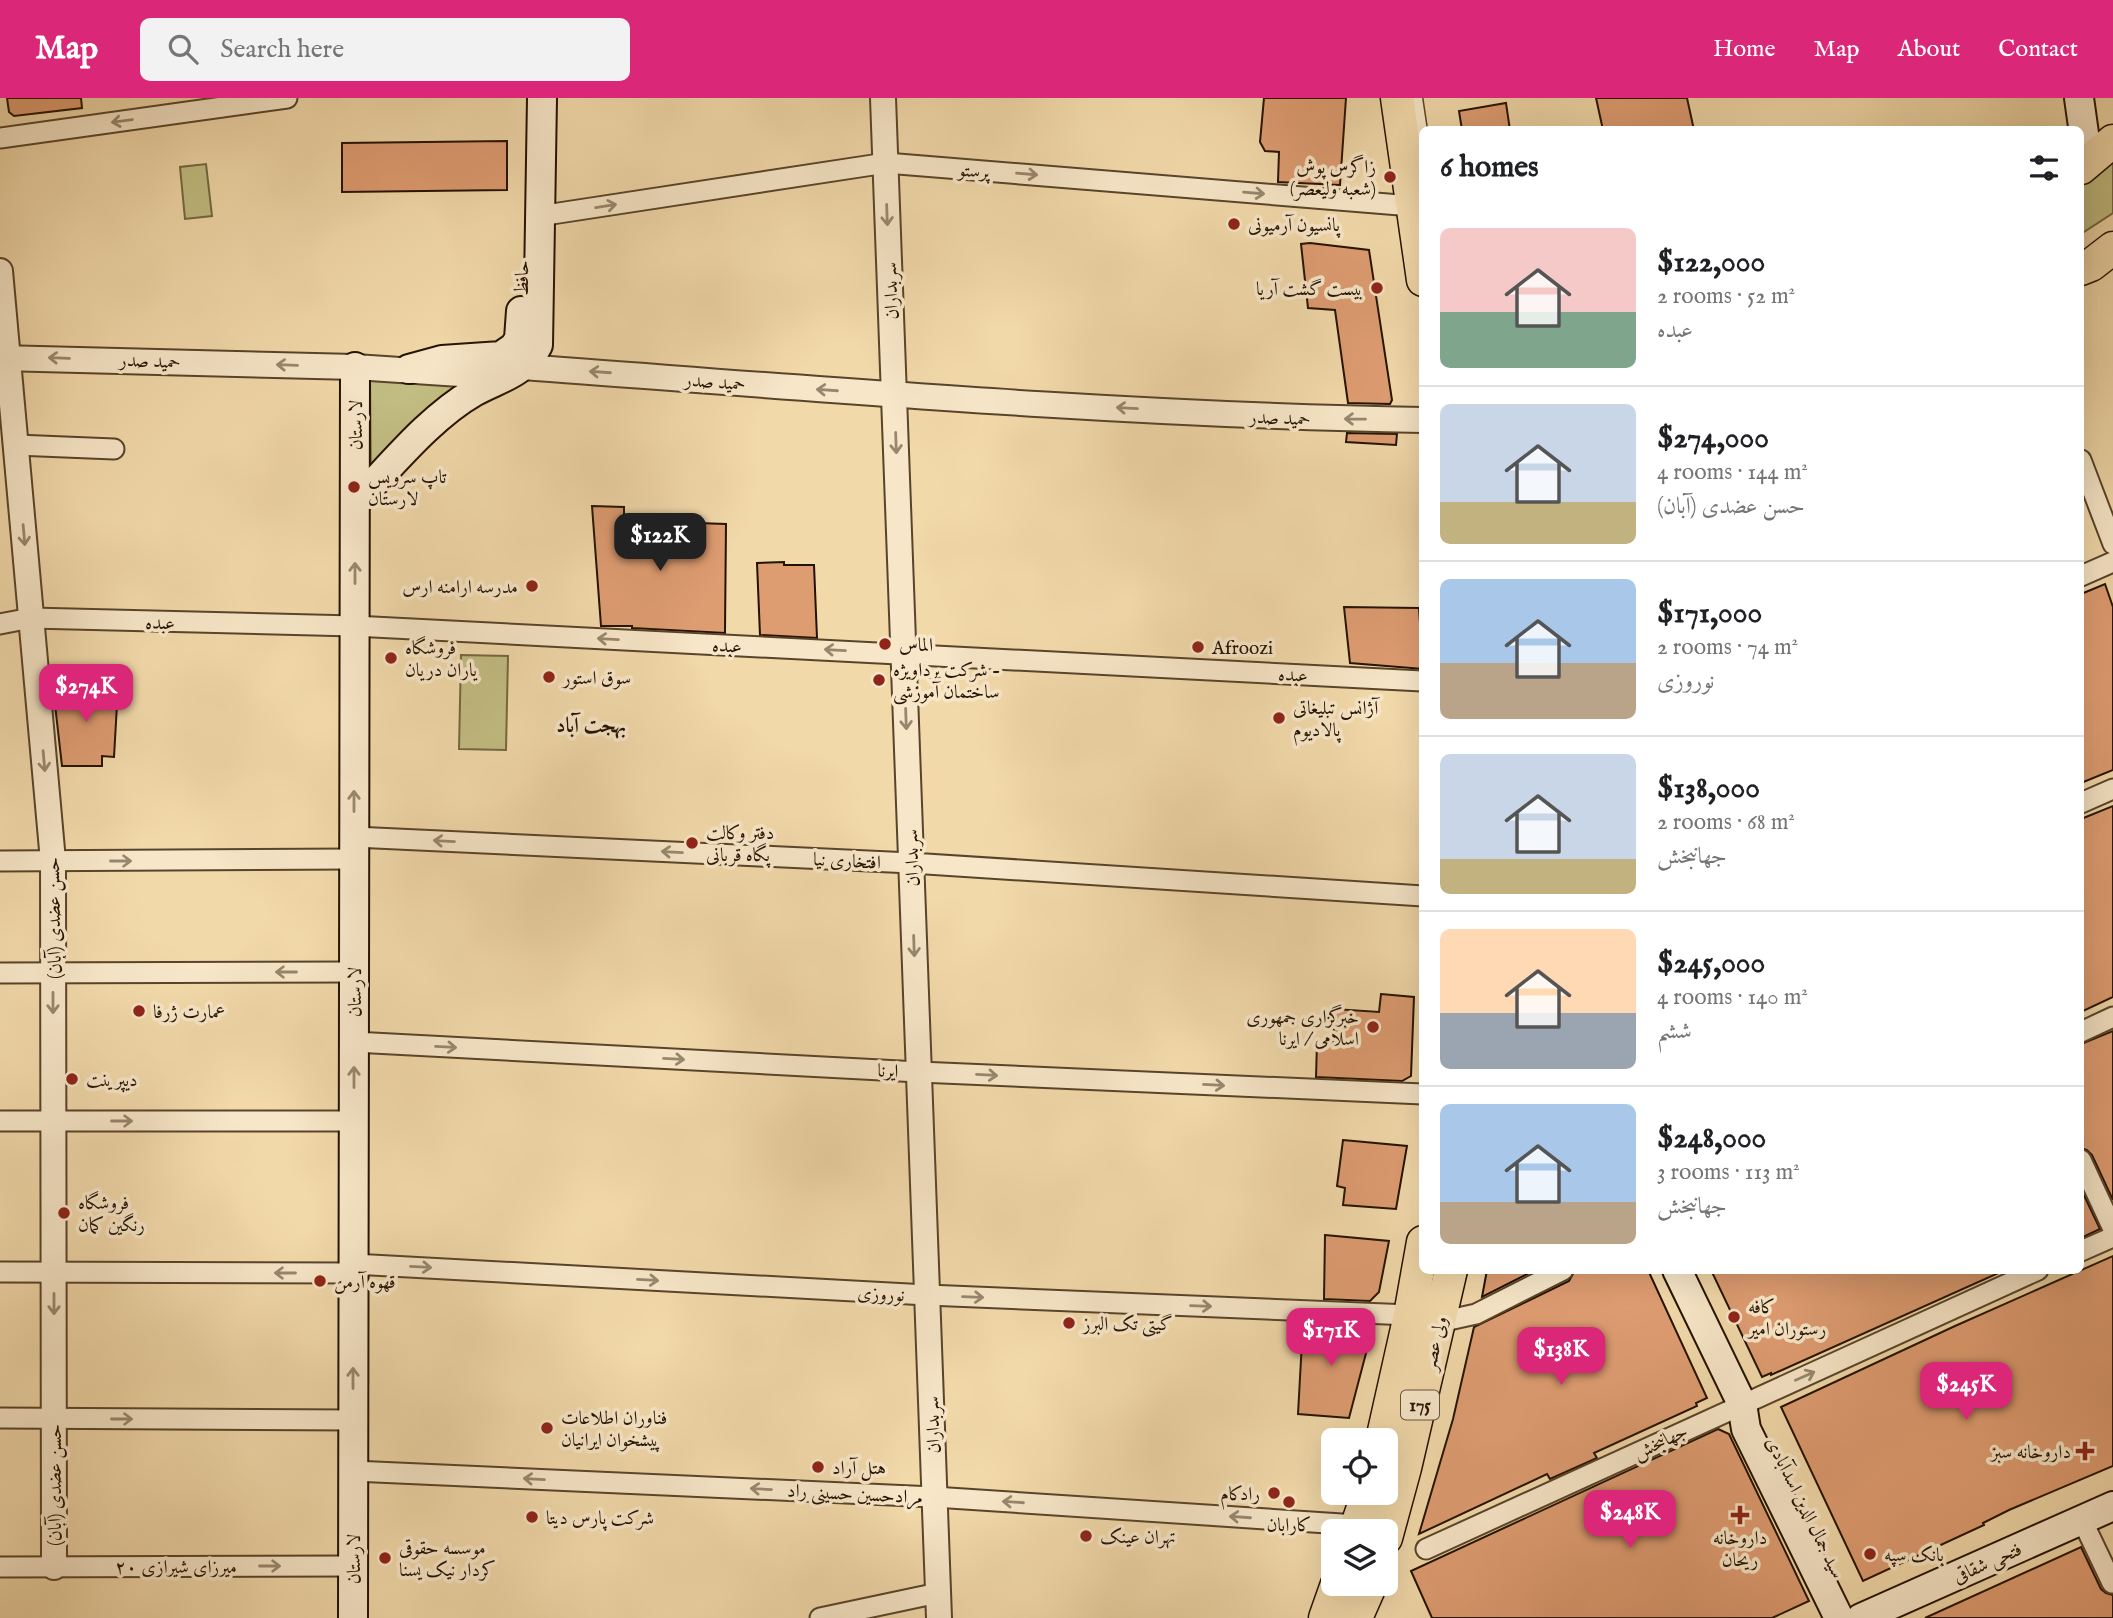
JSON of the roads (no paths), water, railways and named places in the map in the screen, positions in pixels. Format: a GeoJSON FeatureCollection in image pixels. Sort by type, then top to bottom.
{"type":"FeatureCollection","features":[{"type":"Feature","properties":{"kind":"main road","name":"حافظ"},"geometry":{"type":"LineString","coordinates":[[523,367],[534,352],[539,336],[530,217],[527,98]]}},
{"type":"Feature","properties":{"kind":"main road","name":"حافظ"},"geometry":{"type":"LineString","coordinates":[[409,369],[442,360],[501,356],[514,347],[521,333],[542,98]]}},
{"type":"Feature","properties":{"kind":"main road"},"geometry":{"type":"LineString","coordinates":[[1397,98],[1419,254]]}},
{"type":"Feature","properties":{"kind":"main road"},"geometry":{"type":"LineString","coordinates":[[2079,98],[2081,126]]}},
{"type":"Feature","properties":{"kind":"main road"},"geometry":{"type":"LineString","coordinates":[[2084,165],[2113,141]]}},
{"type":"Feature","properties":{"kind":"main road"},"geometry":{"type":"LineString","coordinates":[[2084,268],[2113,248]]}},
{"type":"Feature","properties":{"kind":"main road","name":"لارستان"},"geometry":{"type":"LineString","coordinates":[[353,1618],[355,367]]}},
{"type":"Feature","properties":{"kind":"main road"},"geometry":{"type":"LineString","coordinates":[[355,503],[426,428],[475,392],[523,367]]}},
{"type":"Feature","properties":{"kind":"main road","name":"ولی عصر"},"geometry":{"type":"LineString","coordinates":[[1389,1519],[1425,1318],[1424,1274]]}},
{"type":"Feature","properties":{"kind":"main road","name":"ولی عصر"},"geometry":{"type":"LineString","coordinates":[[1386,1428],[1425,1318],[1449,1274]]}},
{"type":"Feature","properties":{"kind":"main road","name":"سید جمال الدین اسدآبادی"},"geometry":{"type":"LineString","coordinates":[[1679,1274],[1742,1404],[1746,1429],[1839,1618]]}},
{"type":"Feature","properties":{"kind":"main road","name":"سید جمال الدین اسدآبادی"},"geometry":{"type":"LineString","coordinates":[[1742,1404],[1763,1421],[1861,1618]]}},
{"type":"Feature","properties":{"kind":"main road","name":"فتحی شقاقی"},"geometry":{"type":"LineString","coordinates":[[1861,1618],[2113,1506]]}},
{"type":"Feature","properties":{"kind":"main road"},"geometry":{"type":"LineString","coordinates":[[1325,1618],[1333,1596]]}},
{"type":"Feature","properties":{"kind":"main road"},"geometry":{"type":"LineString","coordinates":[[1356,1618],[1366,1596]]}},
{"type":"Feature","properties":{"kind":"street"},"geometry":{"type":"LineString","coordinates":[[0,138],[286,98]]}},
{"type":"Feature","properties":{"kind":"street","name":"سربداران"},"geometry":{"type":"LineString","coordinates":[[883,98],[939,1618]]}},
{"type":"Feature","properties":{"kind":"street","name":"پرستو"},"geometry":{"type":"LineString","coordinates":[[530,217],[886,163],[1412,206]]}},
{"type":"Feature","properties":{"kind":"street","name":"حسن عضدی (آبان)"},"geometry":{"type":"LineString","coordinates":[[0,271],[4,357],[16,444],[53,861],[54,1567]]}},
{"type":"Feature","properties":{"kind":"street","name":"حمید صدر"},"geometry":{"type":"LineString","coordinates":[[4,357],[409,369],[496,376],[523,367],[894,395],[1286,418],[1419,420]]}},
{"type":"Feature","properties":{"kind":"street"},"geometry":{"type":"LineString","coordinates":[[16,444],[114,449]]}},
{"type":"Feature","properties":{"kind":"street"},"geometry":{"type":"LineString","coordinates":[[2084,468],[2113,544]]}},
{"type":"Feature","properties":{"kind":"street"},"geometry":{"type":"LineString","coordinates":[[2084,575],[2113,562]]}},
{"type":"Feature","properties":{"kind":"street","name":"عبده"},"geometry":{"type":"LineString","coordinates":[[0,624],[31,618],[354,626],[1419,681]]}},
{"type":"Feature","properties":{"kind":"street"},"geometry":{"type":"LineString","coordinates":[[2084,802],[2113,789]]}},
{"type":"Feature","properties":{"kind":"street","name":"افتخاری نیا"},"geometry":{"type":"LineString","coordinates":[[0,861],[354,848],[911,863],[1419,896]]}},
{"type":"Feature","properties":{"kind":"street"},"geometry":{"type":"LineString","coordinates":[[0,973],[354,972]]}},
{"type":"Feature","properties":{"kind":"street"},"geometry":{"type":"LineString","coordinates":[[2084,1031],[2113,1017]]}},
{"type":"Feature","properties":{"kind":"street","name":"ايرنا"},"geometry":{"type":"LineString","coordinates":[[354,1042],[919,1072],[1419,1094]]}},
{"type":"Feature","properties":{"kind":"street"},"geometry":{"type":"LineString","coordinates":[[0,1121],[354,1121]]}},
{"type":"Feature","properties":{"kind":"street"},"geometry":{"type":"LineString","coordinates":[[2084,1166],[2113,1229]]}},
{"type":"Feature","properties":{"kind":"street"},"geometry":{"type":"LineString","coordinates":[[2084,1250],[2113,1237]]}},
{"type":"Feature","properties":{"kind":"street","name":"نوروزی"},"geometry":{"type":"LineString","coordinates":[[0,1272],[353,1268],[1425,1318],[1476,1314],[1555,1274]]}},
{"type":"Feature","properties":{"kind":"street","name":"جهانبخش"},"geometry":{"type":"LineString","coordinates":[[1426,1549],[2029,1274]]}},
{"type":"Feature","properties":{"kind":"street"},"geometry":{"type":"LineString","coordinates":[[0,1418],[353,1420]]}},
{"type":"Feature","properties":{"kind":"street","name":"مرادحسین حسینی راد"},"geometry":{"type":"LineString","coordinates":[[353,1471],[934,1497],[1321,1526]]}},
{"type":"Feature","properties":{"kind":"street"},"geometry":{"type":"LineString","coordinates":[[2082,1520],[2112,1583]]}},
{"type":"Feature","properties":{"kind":"street","name":"میرزای شیرازی ۲۰"},"geometry":{"type":"LineString","coordinates":[[0,1567],[353,1566]]}},
{"type":"Feature","properties":{"kind":"street"},"geometry":{"type":"LineString","coordinates":[[820,1618],[938,1593]]}},
{"type":"Feature","properties":{"kind":"lane"},"geometry":{"type":"LineString","coordinates":[[1417,98],[1421,126]]}},
{"type":"Feature","properties":{"kind":"lane"},"geometry":{"type":"LineString","coordinates":[[1367,1519],[1419,1381],[1440,1274]]}},
{"type":"Feature","properties":{"kind":"lane"},"geometry":{"type":"LineString","coordinates":[[1347,1618],[1355,1596]]}},
{"type":"Feature","properties":{"kind":"place","name":"زاگرس پوش (شعبه ولیعصر)"},"geometry":{"type":"Point","coordinates":[1390,177]}},
{"type":"Feature","properties":{"kind":"place","name":"پانسیون آرمیونی"},"geometry":{"type":"Point","coordinates":[1234,224]}},
{"type":"Feature","properties":{"kind":"place","name":"بیست گشت آریا"},"geometry":{"type":"Point","coordinates":[1377,288]}},
{"type":"Feature","properties":{"kind":"place","name":"تاپ سرویس لارستان"},"geometry":{"type":"Point","coordinates":[354,487]}},
{"type":"Feature","properties":{"kind":"place","name":"مدرسه ارامنه ارس"},"geometry":{"type":"Point","coordinates":[532,586]}},
{"type":"Feature","properties":{"kind":"place","name":"الماس"},"geometry":{"type":"Point","coordinates":[885,644]}},
{"type":"Feature","properties":{"kind":"place","name":"Afroozi"},"geometry":{"type":"Point","coordinates":[1198,647]}},
{"type":"Feature","properties":{"kind":"place","name":"فروشگاه یاران دریان"},"geometry":{"type":"Point","coordinates":[391,658]}},
{"type":"Feature","properties":{"kind":"place","name":"سوق استور"},"geometry":{"type":"Point","coordinates":[549,677]}},
{"type":"Feature","properties":{"kind":"place","name":"شرکت پرداویژه - ساختمان آموزشی"},"geometry":{"type":"Point","coordinates":[879,680]}},
{"type":"Feature","properties":{"kind":"place","name":"آژانس تبلیغاتی پالادیوم"},"geometry":{"type":"Point","coordinates":[1279,718]}},
{"type":"Feature","properties":{"kind":"place","name":"دفتر وکالت پگاه قربانی"},"geometry":{"type":"Point","coordinates":[692,843]}},
{"type":"Feature","properties":{"kind":"place","name":"عمارت ژرفا"},"geometry":{"type":"Point","coordinates":[139,1011]}},
{"type":"Feature","properties":{"kind":"place","name":"خبرگزاری جمهوری اسلامی / ایرنا"},"geometry":{"type":"Point","coordinates":[1373,1027]}},
{"type":"Feature","properties":{"kind":"place","name":"دیپرینت"},"geometry":{"type":"Point","coordinates":[72,1079]}},
{"type":"Feature","properties":{"kind":"place","name":"فروشگاه رنگین کمان"},"geometry":{"type":"Point","coordinates":[64,1213]}},
{"type":"Feature","properties":{"kind":"place","name":"قهوه آرمن"},"geometry":{"type":"Point","coordinates":[320,1281]}},
{"type":"Feature","properties":{"kind":"place","name":"کافه رستوران امیر"},"geometry":{"type":"Point","coordinates":[1734,1317]}},
{"type":"Feature","properties":{"kind":"place","name":"گیتی تک البرز"},"geometry":{"type":"Point","coordinates":[1069,1323]}},
{"type":"Feature","properties":{"kind":"place","name":"فناوران اطلاعات پیشخوان ایرانیان"},"geometry":{"type":"Point","coordinates":[547,1428]}},
{"type":"Feature","properties":{"kind":"place","name":"داروخانه سبز"},"geometry":{"type":"Point","coordinates":[2085,1451]}},
{"type":"Feature","properties":{"kind":"place","name":"هتل آراد"},"geometry":{"type":"Point","coordinates":[818,1467]}},
{"type":"Feature","properties":{"kind":"place","name":"رادکام"},"geometry":{"type":"Point","coordinates":[1274,1493]}},
{"type":"Feature","properties":{"kind":"place","name":"کارابان"},"geometry":{"type":"Point","coordinates":[1289,1502]}},
{"type":"Feature","properties":{"kind":"place","name":"داروخانه ریحان"},"geometry":{"type":"Point","coordinates":[1740,1515]}},
{"type":"Feature","properties":{"kind":"place","name":"شرکت پارس دیتا"},"geometry":{"type":"Point","coordinates":[532,1517]}},
{"type":"Feature","properties":{"kind":"place","name":"تهران عینک"},"geometry":{"type":"Point","coordinates":[1086,1536]}},
{"type":"Feature","properties":{"kind":"place","name":"بانک سپه"},"geometry":{"type":"Point","coordinates":[1870,1554]}},
{"type":"Feature","properties":{"kind":"place","name":"موسسه حقوقی کردار نیک یسنا"},"geometry":{"type":"Point","coordinates":[385,1558]}},
{"type":"Feature","properties":{"kind":"district","name":"بهجت آباد"},"geometry":{"type":"Point","coordinates":[591,725]}}]}
